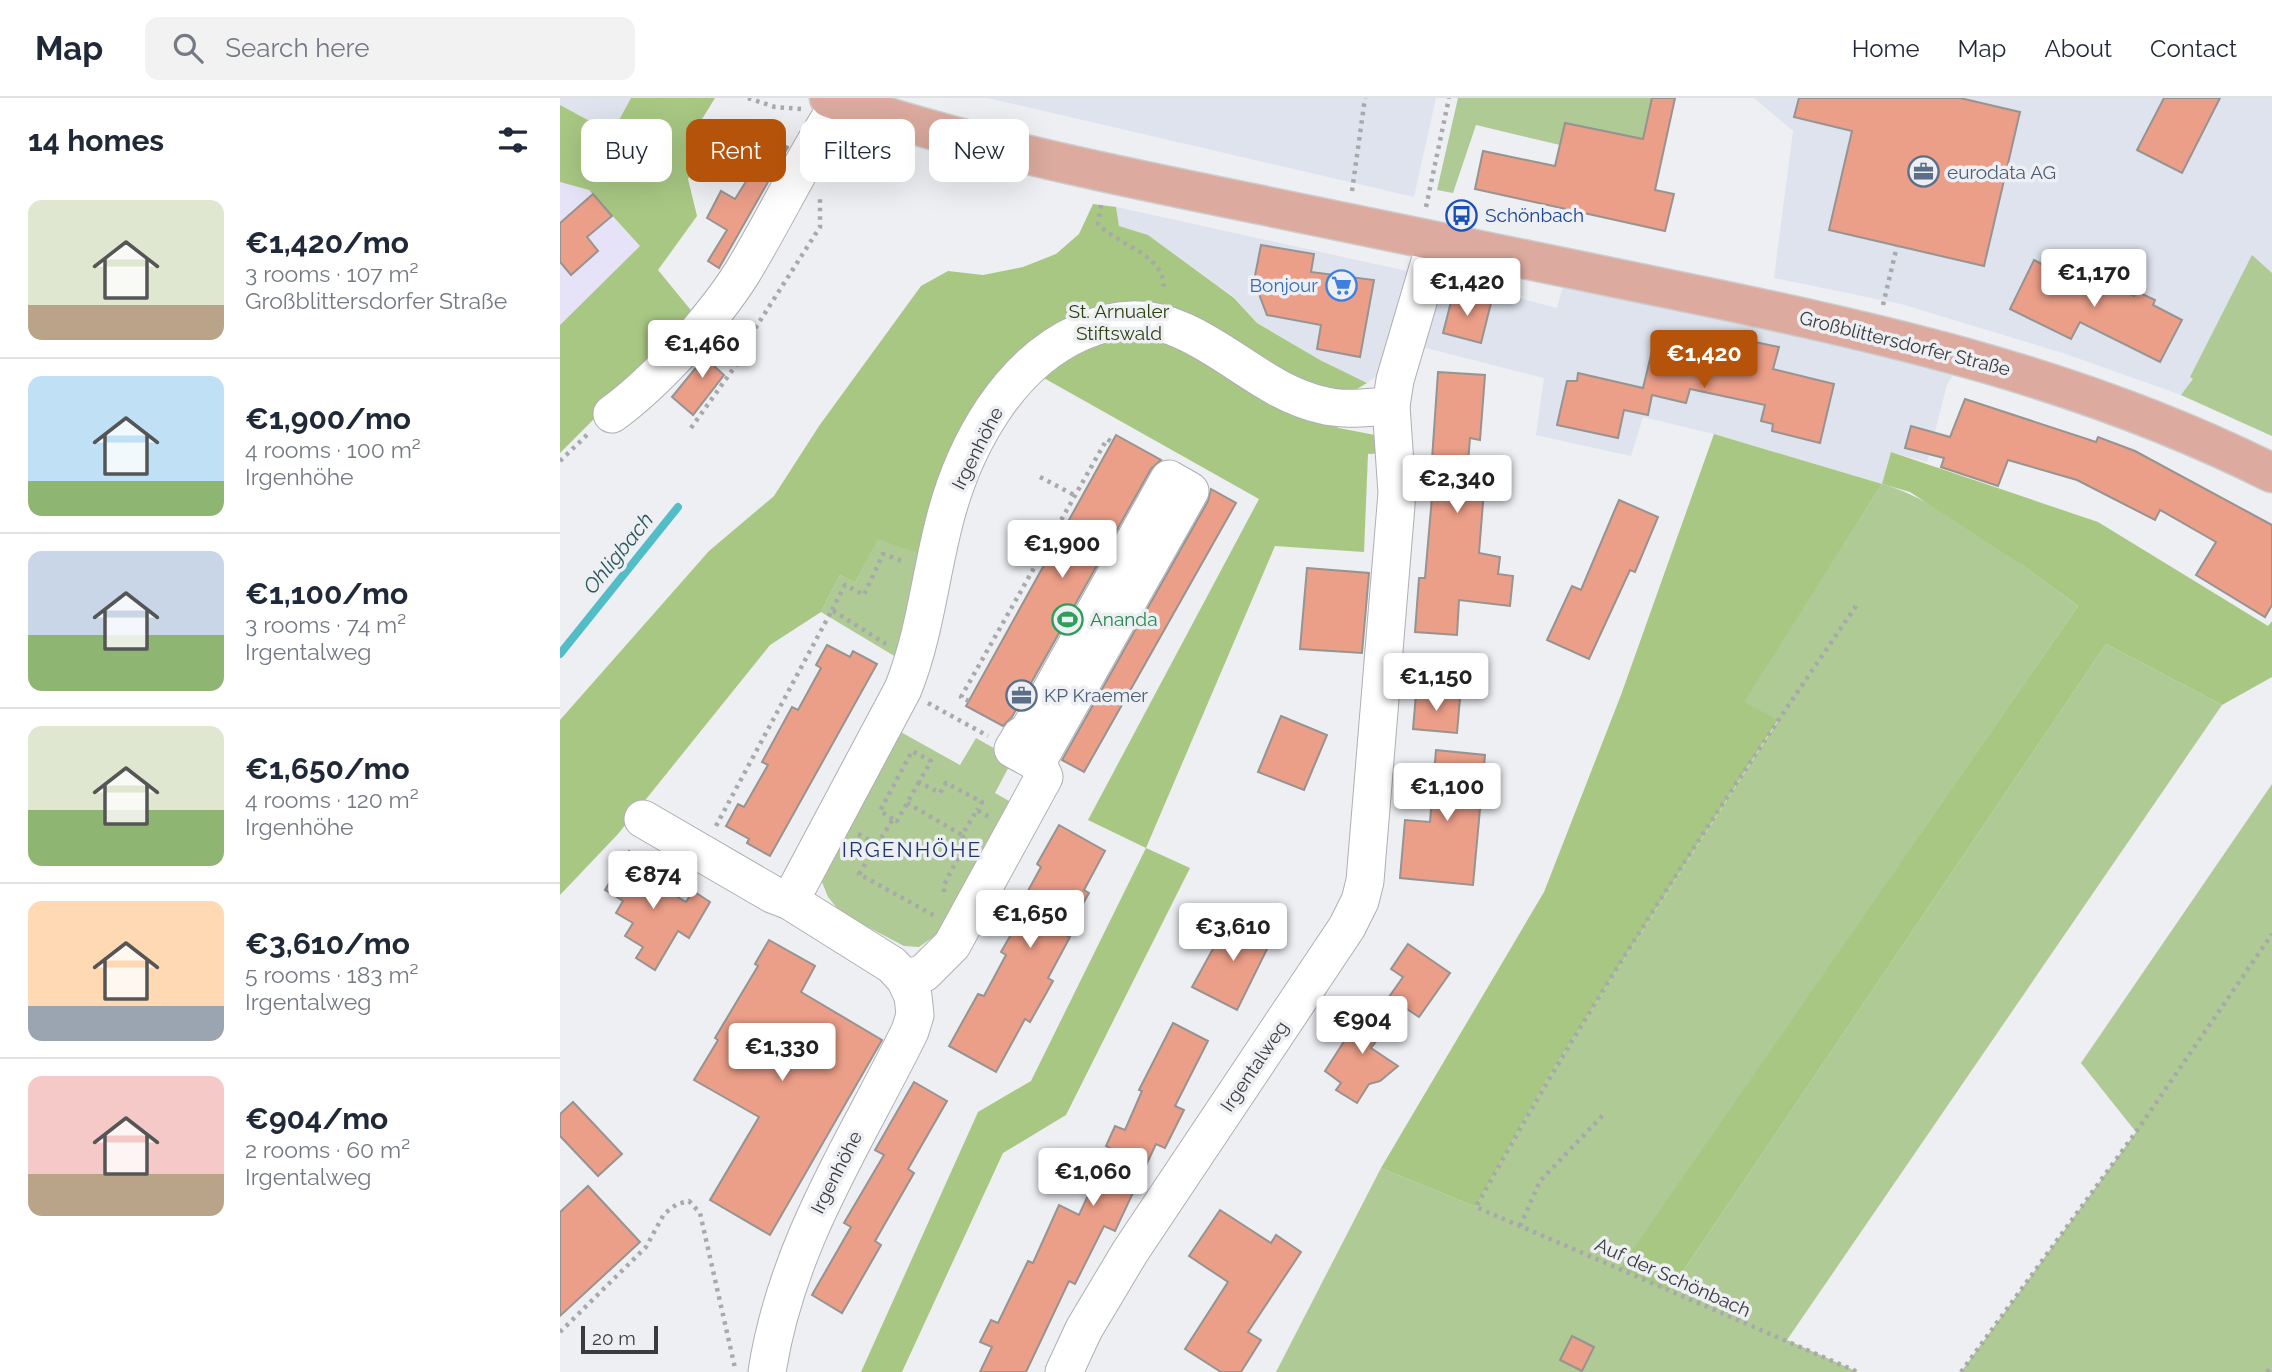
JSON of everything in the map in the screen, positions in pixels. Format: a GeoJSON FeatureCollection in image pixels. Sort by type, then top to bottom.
{"type":"FeatureCollection","features":[{"type":"Feature","properties":{"kind":"main road","name":"Großblittersdorfer Straße"},"geometry":{"type":"LineString","coordinates":[[835,100],[1150,183],[1876,333],[2070,387],[2223,448],[2272,473]]}},
{"type":"Feature","properties":{"kind":"street"},"geometry":{"type":"LineString","coordinates":[[826,119],[835,100]]}},
{"type":"Feature","properties":{"kind":"street"},"geometry":{"type":"LineString","coordinates":[[612,414],[639,395],[720,303],[741,274],[800,169]]}},
{"type":"Feature","properties":{"kind":"street","name":"Irgentalweg"},"geometry":{"type":"LineString","coordinates":[[1063,1372],[1084,1329],[1130,1252],[1341,935],[1360,901],[1368,841],[1396,517],[1396,440],[1391,406],[1395,380],[1436,241]]}},
{"type":"Feature","properties":{"kind":"street","name":"Irgenhöhe"},"geometry":{"type":"LineString","coordinates":[[790,901],[909,674],[955,487],[970,452],[995,409],[1026,368],[1066,339],[1089,328],[1132,319],[1157,321],[1193,335],[1297,397],[1324,406],[1391,406]]}},
{"type":"Feature","properties":{"kind":"street"},"geometry":{"type":"LineString","coordinates":[[643,819],[870,949],[905,979],[924,973],[952,945],[1044,777],[1025,756],[1021,736],[1028,732],[1169,480],[1190,491],[1025,756]]}},
{"type":"Feature","properties":{"kind":"street","name":"Irgenhöhe"},"geometry":{"type":"LineString","coordinates":[[767,1372],[777,1319],[801,1245],[837,1168],[910,1031],[915,1014],[913,996],[905,979]]}},
{"type":"Feature","properties":{"kind":"path"},"geometry":{"type":"LineString","coordinates":[[748,98],[775,107]]}},
{"type":"Feature","properties":{"kind":"path"},"geometry":{"type":"LineString","coordinates":[[1345,222],[1366,98]]}},
{"type":"Feature","properties":{"kind":"path"},"geometry":{"type":"LineString","coordinates":[[1426,205],[1449,98]]}},
{"type":"Feature","properties":{"kind":"path"},"geometry":{"type":"LineString","coordinates":[[691,428],[741,358],[756,327],[820,227],[816,182]]}},
{"type":"Feature","properties":{"kind":"path"},"geometry":{"type":"LineString","coordinates":[[1101,205],[1098,224],[1108,234],[1128,244],[1159,268],[1165,280]]}},
{"type":"Feature","properties":{"kind":"path"},"geometry":{"type":"LineString","coordinates":[[1876,333],[1897,246]]}},
{"type":"Feature","properties":{"kind":"path"},"geometry":{"type":"LineString","coordinates":[[560,461],[612,414]]}},
{"type":"Feature","properties":{"kind":"path"},"geometry":{"type":"LineString","coordinates":[[969,701],[961,697],[1107,439],[1112,442]]}},
{"type":"Feature","properties":{"kind":"path"},"geometry":{"type":"LineString","coordinates":[[1040,477],[1076,496]]}},
{"type":"Feature","properties":{"kind":"path"},"geometry":{"type":"LineString","coordinates":[[701,854],[845,585],[864,594],[883,554],[934,573]]}},
{"type":"Feature","properties":{"kind":"path","name":"Auf der Schönbach"},"geometry":{"type":"LineString","coordinates":[[1856,606],[1778,720],[1546,1079],[1476,1207],[1858,1372]]}},
{"type":"Feature","properties":{"kind":"path"},"geometry":{"type":"LineString","coordinates":[[832,610],[871,633],[909,674],[1025,756]]}},
{"type":"Feature","properties":{"kind":"path"},"geometry":{"type":"LineString","coordinates":[[912,751],[931,761],[919,782],[897,821],[880,811],[912,751]]}},
{"type":"Feature","properties":{"kind":"path"},"geometry":{"type":"LineString","coordinates":[[919,782],[940,793],[946,783],[982,802],[977,810]]}},
{"type":"Feature","properties":{"kind":"path"},"geometry":{"type":"LineString","coordinates":[[907,803],[962,835]]}},
{"type":"Feature","properties":{"kind":"path"},"geometry":{"type":"LineString","coordinates":[[892,819],[859,874],[942,920]]}},
{"type":"Feature","properties":{"kind":"path"},"geometry":{"type":"LineString","coordinates":[[1961,1372],[2136,1132],[2272,934]]}},
{"type":"Feature","properties":{"kind":"path"},"geometry":{"type":"LineString","coordinates":[[1520,1226],[1540,1181],[1605,1113]]}},
{"type":"Feature","properties":{"kind":"path"},"geometry":{"type":"LineString","coordinates":[[560,1332],[646,1247],[664,1214],[677,1204],[689,1201],[700,1213],[736,1372]]}},
{"type":"Feature","properties":{"kind":"path"},"geometry":{"type":"LineString","coordinates":[[2267,1372],[2272,1366]]}},
{"type":"Feature","properties":{"kind":"shaded area"},"geometry":{"type":"Polygon","coordinates":[[[560,98],[631,98],[620,119],[586,119],[560,105],[560,98]]]}},
{"type":"Feature","properties":{"kind":"shaded area"},"geometry":{"type":"Polygon","coordinates":[[[988,98],[1436,98],[1414,197],[988,98]]]}},
{"type":"Feature","properties":{"kind":"shaded area"},"geometry":{"type":"Polygon","coordinates":[[[1754,98],[2272,98],[2272,436],[2181,395],[2066,354],[1901,304],[1774,278],[1793,131],[1754,98]]]}},
{"type":"Feature","properties":{"kind":"shaded area"},"geometry":{"type":"Polygon","coordinates":[[[560,182],[589,190],[640,246],[560,325],[560,182]]]}},
{"type":"Feature","properties":{"kind":"shaded area"},"geometry":{"type":"Polygon","coordinates":[[[1116,207],[1439,278],[1557,308],[1568,268],[1963,356],[1947,385],[1927,462],[1891,452],[1882,484],[1714,434],[1643,417],[1631,456],[1536,435],[1544,378],[1387,338],[1379,374],[1367,383],[1320,360],[1257,323],[1234,297],[1148,235],[1118,226],[1116,207]]]}},
{"type":"Feature","properties":{"kind":"green space"},"geometry":{"type":"Polygon","coordinates":[[[631,98],[715,98],[702,119],[686,119],[686,182],[689,182],[697,216],[658,270],[694,314],[560,453],[560,325],[640,246],[589,190],[560,182],[560,105],[586,119],[581,119],[581,182],[672,182],[672,119],[620,119],[631,98]]]}},
{"type":"Feature","properties":{"kind":"green space"},"geometry":{"type":"Polygon","coordinates":[[[1458,98],[1652,98],[1642,144],[1619,134],[1565,123],[1560,145],[1476,125],[1453,193],[1437,190],[1458,98]]]}},
{"type":"Feature","properties":{"kind":"green space","name":"St. Arnualer Stiftswald"},"geometry":{"type":"Polygon","coordinates":[[[1093,204],[1116,207],[1119,226],[1148,235],[1234,298],[1257,323],[1320,360],[1367,383],[1310,417],[1339,428],[1380,436],[1386,453],[1368,454],[1364,552],[1275,546],[1146,848],[1088,820],[1259,499],[1026,368],[921,555],[878,539],[855,583],[840,575],[821,612],[770,645],[618,834],[560,895],[560,720],[709,551],[774,496],[819,426],[921,286],[948,271],[983,275],[1023,267],[1056,254],[1079,234],[1093,204]]]}},
{"type":"Feature","properties":{"kind":"green space"},"geometry":{"type":"Polygon","coordinates":[[[2252,255],[2272,273],[2272,436],[2181,395],[2193,379],[2190,377],[2252,255]]]}},
{"type":"Feature","properties":{"kind":"green space"},"geometry":{"type":"Polygon","coordinates":[[[1714,434],[1882,484],[1744,702],[1778,720],[1547,1079],[1476,1207],[1381,1168],[1544,892],[1621,695],[1714,434]]]}},
{"type":"Feature","properties":{"kind":"green space"},"geometry":{"type":"Polygon","coordinates":[[[1891,452],[2098,522],[2268,626],[2272,621],[2272,677],[2222,705],[2106,644],[1669,1292],[1620,1268],[2078,606],[2024,566],[1910,492],[1882,484],[1891,452]]]}},
{"type":"Feature","properties":{"kind":"green space"},"geometry":{"type":"Polygon","coordinates":[[[1882,484],[1931,505],[1957,520],[2078,606],[1621,1268],[1669,1292],[2106,644],[2222,705],[1787,1340],[1858,1372],[1276,1372],[1381,1168],[1476,1207],[1547,1079],[1778,721],[1743,702],[1882,484]]]}},
{"type":"Feature","properties":{"kind":"green space"},"geometry":{"type":"Polygon","coordinates":[[[878,538],[921,555],[896,657],[821,612],[840,575],[855,583],[878,538]]]}},
{"type":"Feature","properties":{"kind":"green space"},"geometry":{"type":"Polygon","coordinates":[[[899,731],[960,765],[976,738],[1013,759],[995,793],[1009,801],[940,932],[919,947],[904,946],[841,913],[828,897],[822,882],[826,863],[899,731]]]}},
{"type":"Feature","properties":{"kind":"green space"},"geometry":{"type":"Polygon","coordinates":[[[2272,784],[2272,1372],[1961,1372],[2136,1132],[2081,1063],[2272,784]]]}},
{"type":"Feature","properties":{"kind":"green space"},"geometry":{"type":"Polygon","coordinates":[[[1146,848],[1190,868],[1066,1115],[1003,1153],[902,1372],[861,1372],[978,1112],[1031,1081],[1146,848]]]}},
{"type":"Feature","properties":{"kind":"building"},"geometry":{"type":"Polygon","coordinates":[[[1652,98],[1675,98],[1655,190],[1674,194],[1665,231],[1475,189],[1483,151],[1555,166],[1565,123],[1643,139],[1652,98]]]}},
{"type":"Feature","properties":{"kind":"building","name":"eurodata AG"},"geometry":{"type":"Polygon","coordinates":[[[1799,98],[1960,98],[2020,112],[1984,266],[1829,230],[1852,131],[1794,117],[1799,98]]]}},
{"type":"Feature","properties":{"kind":"building"},"geometry":{"type":"Polygon","coordinates":[[[2164,98],[2220,98],[2182,173],[2137,150],[2164,98]]]}},
{"type":"Feature","properties":{"kind":"building"},"geometry":{"type":"Polygon","coordinates":[[[746,182],[768,182],[719,268],[708,261],[727,230],[707,218],[721,191],[735,199],[746,182]]]}},
{"type":"Feature","properties":{"kind":"building"},"geometry":{"type":"Polygon","coordinates":[[[593,194],[612,216],[587,237],[598,251],[571,275],[560,262],[560,223],[593,194]]]}},
{"type":"Feature","properties":{"kind":"building"},"geometry":{"type":"Polygon","coordinates":[[[1261,245],[1314,254],[1311,272],[1374,280],[1360,357],[1317,349],[1321,325],[1267,315],[1254,281],[1261,245]]]}},
{"type":"Feature","properties":{"kind":"building"},"geometry":{"type":"Polygon","coordinates":[[[2034,260],[2059,273],[2064,263],[2134,296],[2136,291],[2155,300],[2153,305],[2182,320],[2160,362],[2080,322],[2071,339],[2010,309],[2034,260]]]}},
{"type":"Feature","properties":{"kind":"building"},"geometry":{"type":"Polygon","coordinates":[[[1453,294],[1491,303],[1481,343],[1443,333],[1453,294]]]}},
{"type":"Feature","properties":{"kind":"building"},"geometry":{"type":"Polygon","coordinates":[[[1726,336],[1779,347],[1773,369],[1834,384],[1820,443],[1772,431],[1773,424],[1761,421],[1765,405],[1690,389],[1686,403],[1652,395],[1648,415],[1624,410],[1618,438],[1557,425],[1567,381],[1577,381],[1578,373],[1643,388],[1654,343],[1720,358],[1726,336]]]}},
{"type":"Feature","properties":{"kind":"building"},"geometry":{"type":"Polygon","coordinates":[[[721,337],[730,343],[713,365],[724,375],[693,415],[672,397],[721,337]]]}},
{"type":"Feature","properties":{"kind":"building"},"geometry":{"type":"Polygon","coordinates":[[[1438,372],[1485,375],[1480,440],[1470,438],[1466,488],[1484,490],[1479,553],[1500,557],[1498,574],[1513,576],[1510,606],[1459,600],[1457,635],[1415,632],[1419,578],[1425,578],[1434,474],[1431,474],[1438,372]]]}},
{"type":"Feature","properties":{"kind":"building"},"geometry":{"type":"Polygon","coordinates":[[[1965,399],[2096,442],[2098,437],[2135,451],[2272,525],[2272,605],[2265,617],[2196,575],[2216,542],[2160,510],[2155,520],[2077,480],[2008,460],[1998,486],[1941,467],[1944,458],[1905,448],[1911,426],[1950,437],[1965,399]]]}},
{"type":"Feature","properties":{"kind":"building"},"geometry":{"type":"Polygon","coordinates":[[[1116,435],[1161,460],[1151,469],[1012,717],[1003,726],[966,706],[1116,435]]]}},
{"type":"Feature","properties":{"kind":"building"},"geometry":{"type":"Polygon","coordinates":[[[1211,489],[1236,503],[1084,772],[1062,760],[1208,501],[1211,489]]]}},
{"type":"Feature","properties":{"kind":"building"},"geometry":{"type":"Polygon","coordinates":[[[1619,500],[1658,517],[1635,572],[1630,570],[1589,659],[1547,640],[1572,586],[1581,590],[1619,500]]]}},
{"type":"Feature","properties":{"kind":"building"},"geometry":{"type":"Polygon","coordinates":[[[1307,568],[1369,573],[1362,653],[1300,649],[1307,568]]]}},
{"type":"Feature","properties":{"kind":"building"},"geometry":{"type":"Polygon","coordinates":[[[827,645],[850,657],[853,651],[877,664],[770,856],[747,843],[749,839],[726,826],[738,804],[744,807],[768,765],[762,762],[792,707],[798,710],[821,668],[816,665],[827,645]]]}},
{"type":"Feature","properties":{"kind":"building"},"geometry":{"type":"Polygon","coordinates":[[[1416,694],[1460,698],[1457,733],[1413,729],[1416,694]]]}},
{"type":"Feature","properties":{"kind":"building"},"geometry":{"type":"Polygon","coordinates":[[[1281,716],[1327,735],[1304,790],[1258,772],[1281,716]]]}},
{"type":"Feature","properties":{"kind":"building"},"geometry":{"type":"Polygon","coordinates":[[[1436,750],[1485,755],[1473,885],[1400,878],[1405,820],[1430,822],[1436,750]]]}},
{"type":"Feature","properties":{"kind":"building"},"geometry":{"type":"Polygon","coordinates":[[[1059,825],[1105,851],[1084,890],[1089,893],[1065,935],[1070,937],[1048,978],[1053,981],[1030,1022],[1025,1019],[996,1072],[949,1046],[978,994],[984,996],[1006,955],[1001,952],[1024,912],[1018,909],[1041,867],[1037,864],[1059,825]]]}},
{"type":"Feature","properties":{"kind":"building"},"geometry":{"type":"Polygon","coordinates":[[[629,851],[647,863],[640,874],[686,902],[693,891],[710,902],[689,938],[678,931],[655,970],[636,958],[643,947],[625,936],[633,923],[616,913],[623,901],[605,890],[629,851]]]}},
{"type":"Feature","properties":{"kind":"building"},"geometry":{"type":"Polygon","coordinates":[[[1231,916],[1273,937],[1237,1010],[1192,987],[1231,916]]]}},
{"type":"Feature","properties":{"kind":"building"},"geometry":{"type":"Polygon","coordinates":[[[769,940],[815,966],[801,992],[882,1040],[770,1235],[710,1200],[759,1117],[694,1080],[718,1040],[715,1038],[758,966],[755,964],[769,940]]]}},
{"type":"Feature","properties":{"kind":"building"},"geometry":{"type":"Polygon","coordinates":[[[1408,944],[1450,973],[1419,1017],[1389,997],[1403,977],[1391,969],[1408,944]]]}},
{"type":"Feature","properties":{"kind":"building"},"geometry":{"type":"Polygon","coordinates":[[[1369,1003],[1393,1019],[1371,1048],[1398,1066],[1380,1081],[1369,1084],[1357,1103],[1336,1090],[1341,1083],[1325,1071],[1369,1003]]]}},
{"type":"Feature","properties":{"kind":"building"},"geometry":{"type":"Polygon","coordinates":[[[1173,1023],[1208,1041],[1175,1106],[1184,1110],[1165,1148],[1156,1144],[1115,1231],[1104,1226],[1075,1284],[1069,1281],[1026,1372],[980,1372],[992,1347],[980,1342],[991,1320],[998,1323],[1028,1261],[1033,1263],[1059,1205],[1079,1215],[1110,1148],[1106,1146],[1115,1126],[1125,1130],[1142,1091],[1139,1090],[1173,1023]]]}},
{"type":"Feature","properties":{"kind":"building"},"geometry":{"type":"Polygon","coordinates":[[[914,1082],[947,1101],[908,1169],[914,1173],[875,1241],[881,1245],[842,1313],[812,1295],[851,1227],[844,1223],[884,1155],[875,1150],[914,1082]]]}},
{"type":"Feature","properties":{"kind":"building"},"geometry":{"type":"Polygon","coordinates":[[[573,1102],[622,1154],[598,1176],[560,1136],[560,1114],[573,1102]]]}},
{"type":"Feature","properties":{"kind":"building"},"geometry":{"type":"Polygon","coordinates":[[[588,1186],[640,1242],[560,1316],[560,1212],[588,1186]]]}},
{"type":"Feature","properties":{"kind":"building"},"geometry":{"type":"Polygon","coordinates":[[[1220,1210],[1271,1243],[1276,1235],[1301,1252],[1248,1332],[1261,1340],[1241,1372],[1221,1372],[1185,1349],[1228,1282],[1189,1256],[1220,1210]]]}},
{"type":"Feature","properties":{"kind":"building"},"geometry":{"type":"Polygon","coordinates":[[[1572,1336],[1594,1347],[1582,1371],[1560,1360],[1572,1336]]]}},
{"type":"Feature","properties":{"kind":"waterway","name":"Ohligbach"},"geometry":{"type":"LineString","coordinates":[[560,654],[678,507]]}},
{"type":"Feature","properties":{"kind":"place","name":"eurodata AG"},"geometry":{"type":"Point","coordinates":[1924,172]}},
{"type":"Feature","properties":{"kind":"place","name":"Schönbach"},"geometry":{"type":"Point","coordinates":[1462,215]}},
{"type":"Feature","properties":{"kind":"place","name":"Bonjour"},"geometry":{"type":"Point","coordinates":[1341,285]}},
{"type":"Feature","properties":{"kind":"place","name":"Ananda"},"geometry":{"type":"Point","coordinates":[1067,619]}},
{"type":"Feature","properties":{"kind":"place","name":"KP Kraemer"},"geometry":{"type":"Point","coordinates":[1021,695]}},
{"type":"Feature","properties":{"kind":"district","name":"IRGENHÖHE"},"geometry":{"type":"Point","coordinates":[912,849]}}]}
